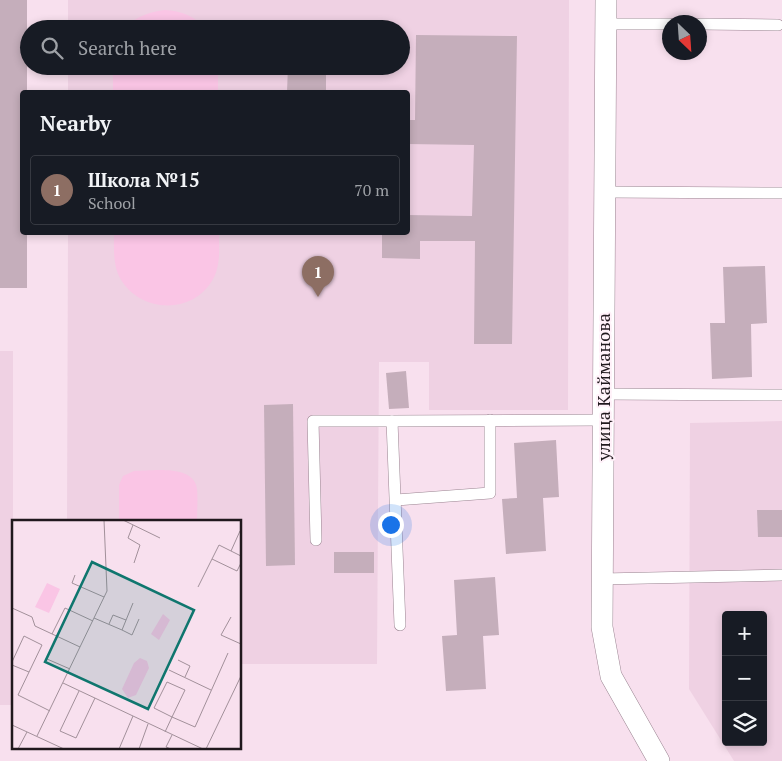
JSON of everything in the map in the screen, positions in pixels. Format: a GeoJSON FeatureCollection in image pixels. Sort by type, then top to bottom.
{"type":"FeatureCollection","features":[{"type":"Feature","properties":{"kind":"street","name":"улица Кайманова"},"geometry":{"type":"LineString","coordinates":[[606,0],[602,627],[611,676],[659,761]]}},
{"type":"Feature","properties":{"kind":"lane"},"geometry":{"type":"LineString","coordinates":[[606,24],[662,24]]}},
{"type":"Feature","properties":{"kind":"lane"},"geometry":{"type":"LineString","coordinates":[[707,24],[778,25]]}},
{"type":"Feature","properties":{"kind":"lane"},"geometry":{"type":"LineString","coordinates":[[605,192],[782,193]]}},
{"type":"Feature","properties":{"kind":"lane"},"geometry":{"type":"LineString","coordinates":[[603,394],[782,395]]}},
{"type":"Feature","properties":{"kind":"lane"},"geometry":{"type":"LineString","coordinates":[[396,500],[490,493],[490,420]]}},
{"type":"Feature","properties":{"kind":"lane"},"geometry":{"type":"LineString","coordinates":[[316,540],[313,421],[603,420]]}},
{"type":"Feature","properties":{"kind":"lane"},"geometry":{"type":"LineString","coordinates":[[392,421],[400,625]]}},
{"type":"Feature","properties":{"kind":"lane"},"geometry":{"type":"LineString","coordinates":[[602,579],[782,575]]}},
{"type":"Feature","properties":{"kind":"shaded area"},"geometry":{"type":"Polygon","coordinates":[[[68,0],[569,0],[568,410],[429,410],[429,362],[379,362],[377,664],[241,664],[241,520],[67,520],[68,235],[410,235],[410,90],[68,90],[68,75],[410,75],[410,20],[68,20],[68,0]]]}},
{"type":"Feature","properties":{"kind":"shaded area"},"geometry":{"type":"Polygon","coordinates":[[[165,10],[177,12],[195,20],[135,20],[154,12],[165,10]]]}},
{"type":"Feature","properties":{"kind":"shaded area"},"geometry":{"type":"Polygon","coordinates":[[[113,75],[218,75],[218,90],[113,90],[113,75]]]}},
{"type":"Feature","properties":{"kind":"shaded area"},"geometry":{"type":"Polygon","coordinates":[[[114,235],[219,235],[219,257],[212,281],[202,293],[177,305],[149,302],[137,296],[126,287],[118,274],[114,235]]]}},
{"type":"Feature","properties":{"kind":"shaded area"},"geometry":{"type":"Polygon","coordinates":[[[0,351],[13,351],[12,705],[0,705],[0,351]]]}},
{"type":"Feature","properties":{"kind":"shaded area"},"geometry":{"type":"Polygon","coordinates":[[[782,421],[782,761],[734,761],[725,746],[767,746],[767,611],[722,611],[722,742],[689,689],[690,423],[782,421]]]}},
{"type":"Feature","properties":{"kind":"shaded area"},"geometry":{"type":"Polygon","coordinates":[[[161,470],[180,472],[188,476],[194,481],[197,489],[197,520],[119,520],[119,485],[123,476],[134,471],[161,470]]]}},
{"type":"Feature","properties":{"kind":"building"},"geometry":{"type":"Polygon","coordinates":[[[0,0],[27,0],[27,20],[20,20],[20,75],[27,75],[27,90],[20,90],[20,235],[27,235],[27,288],[0,288],[0,0]]]}},
{"type":"Feature","properties":{"kind":"building"},"geometry":{"type":"Polygon","coordinates":[[[416,35],[517,36],[512,344],[474,344],[475,241],[420,241],[420,259],[382,258],[382,235],[410,235],[410,215],[472,216],[474,145],[410,144],[410,120],[415,120],[416,35]]]}},
{"type":"Feature","properties":{"kind":"building"},"geometry":{"type":"Polygon","coordinates":[[[288,75],[326,75],[326,90],[287,90],[288,75]]]}},
{"type":"Feature","properties":{"kind":"building"},"geometry":{"type":"Polygon","coordinates":[[[765,266],[767,323],[751,324],[752,377],[712,379],[710,323],[725,323],[723,267],[765,266]]]}},
{"type":"Feature","properties":{"kind":"building"},"geometry":{"type":"Polygon","coordinates":[[[406,371],[409,408],[389,409],[386,373],[406,371]]]}},
{"type":"Feature","properties":{"kind":"building"},"geometry":{"type":"Polygon","coordinates":[[[293,404],[295,565],[266,566],[264,405],[293,404]]]}},
{"type":"Feature","properties":{"kind":"building"},"geometry":{"type":"Polygon","coordinates":[[[556,440],[559,497],[543,498],[546,551],[506,554],[502,499],[517,498],[514,443],[556,440]]]}},
{"type":"Feature","properties":{"kind":"building"},"geometry":{"type":"Polygon","coordinates":[[[757,510],[782,510],[782,537],[758,537],[757,510]]]}},
{"type":"Feature","properties":{"kind":"building"},"geometry":{"type":"Polygon","coordinates":[[[334,552],[374,552],[374,573],[334,573],[334,552]]]}},
{"type":"Feature","properties":{"kind":"building"},"geometry":{"type":"Polygon","coordinates":[[[495,577],[499,635],[483,636],[486,689],[446,691],[442,636],[457,635],[454,580],[495,577]]]}},
{"type":"Feature","properties":{"kind":"place","name":"Школа №15"},"geometry":{"type":"Point","coordinates":[318,297]}}]}
